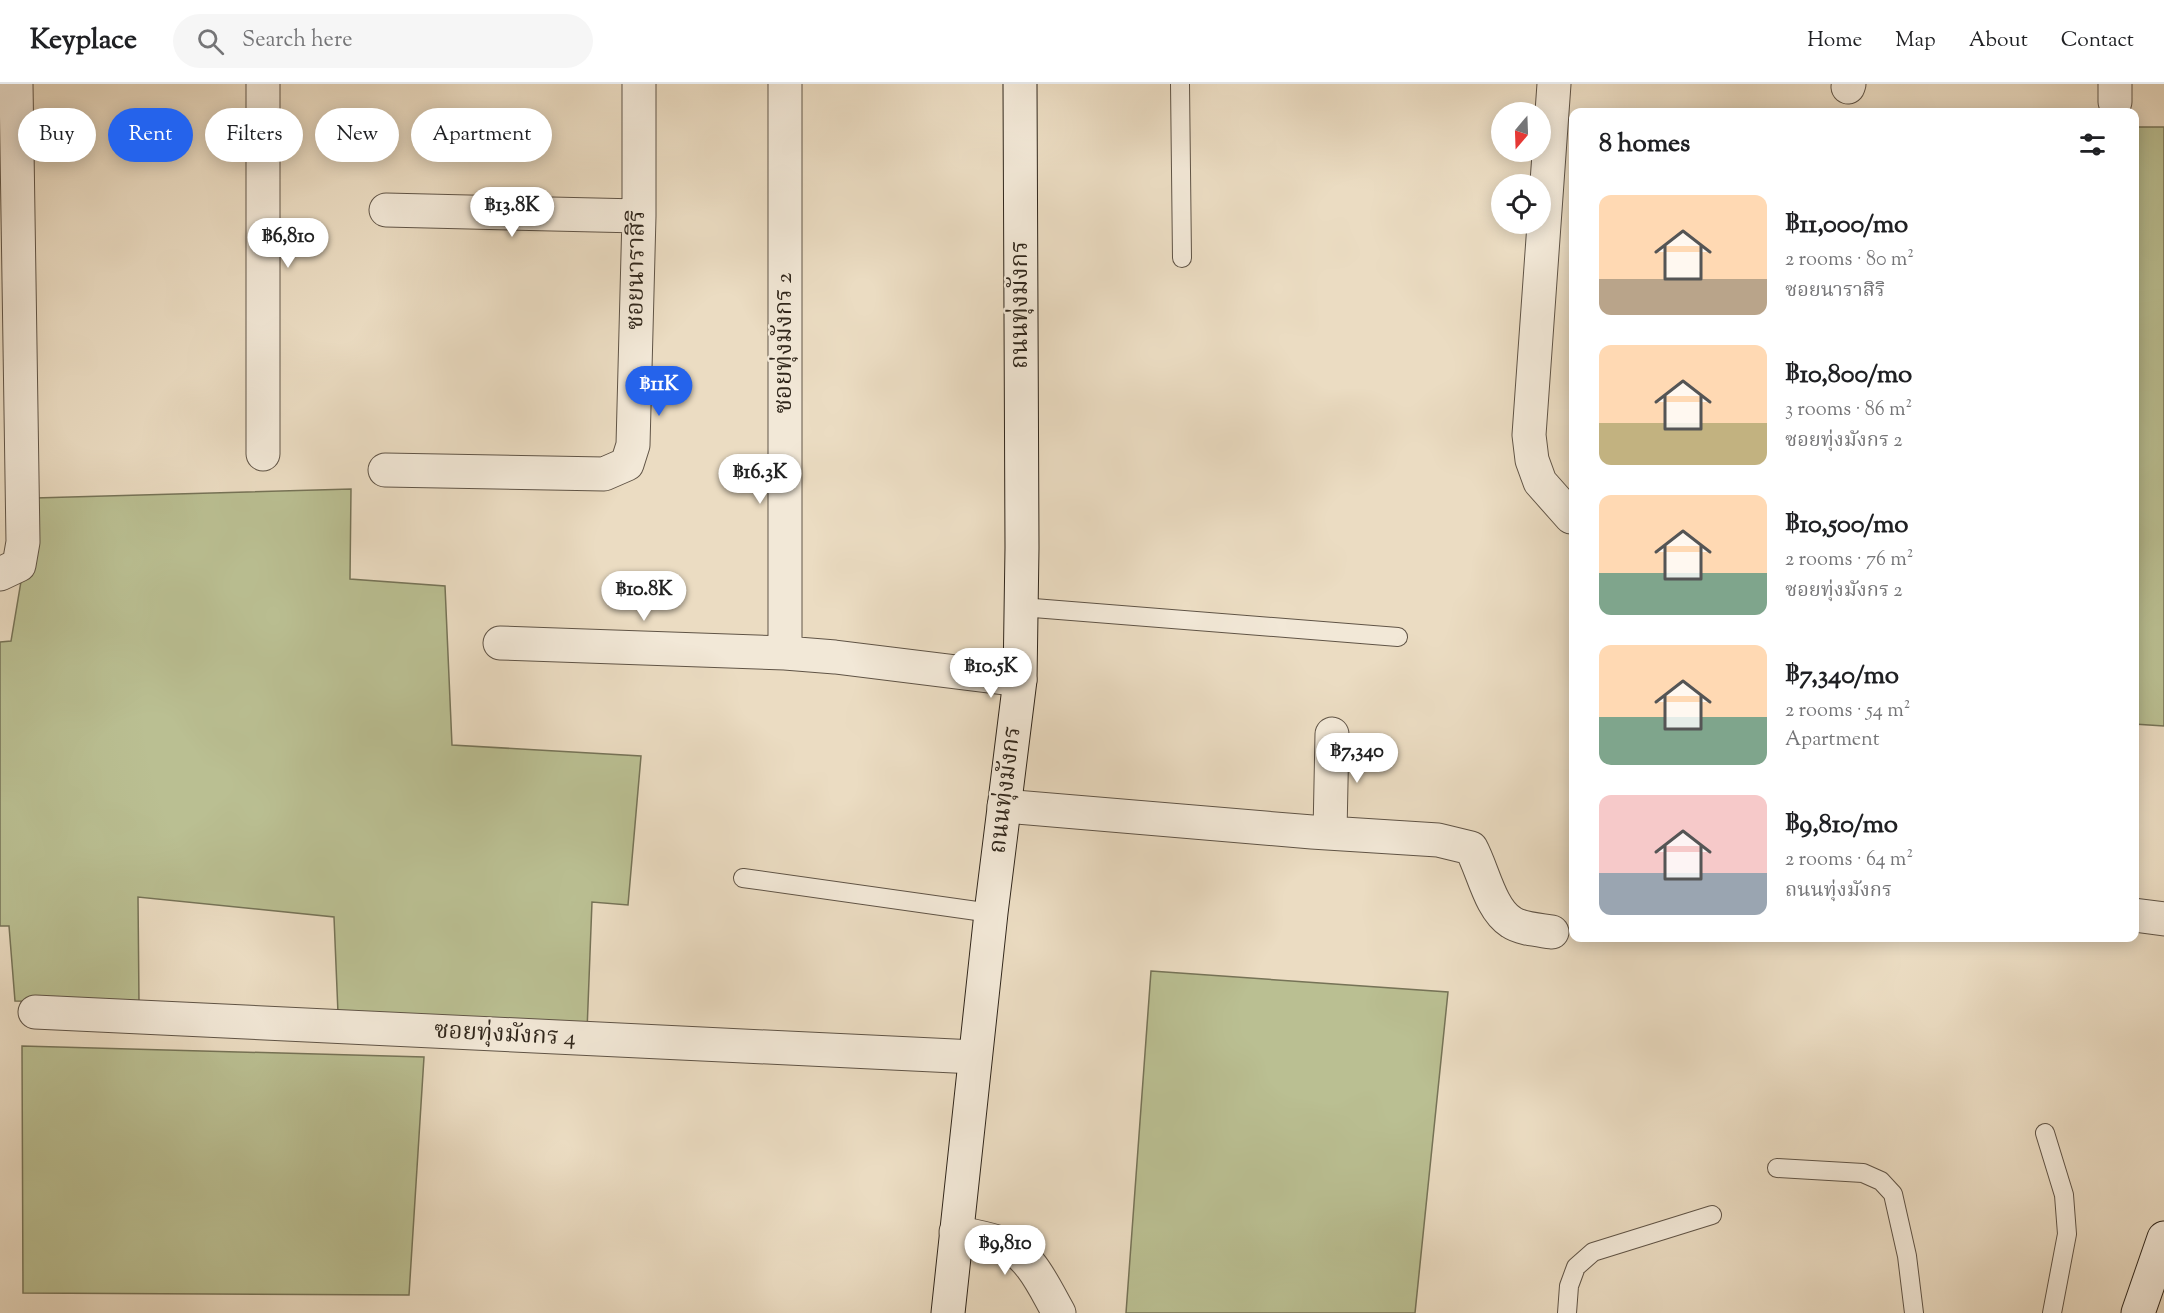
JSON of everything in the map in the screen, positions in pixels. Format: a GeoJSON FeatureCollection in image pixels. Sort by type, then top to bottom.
{"type":"FeatureCollection","features":[{"type":"Feature","properties":{"kind":"street"},"geometry":{"type":"LineString","coordinates":[[263,84],[263,454]]}},
{"type":"Feature","properties":{"kind":"street","name":"ซอยนาราสิริ"},"geometry":{"type":"LineString","coordinates":[[385,470],[604,474],[627,464],[633,445],[639,216],[639,84]]}},
{"type":"Feature","properties":{"kind":"street","name":"ซอยทุ่งมังกร 2"},"geometry":{"type":"LineString","coordinates":[[784,84],[785,653]]}},
{"type":"Feature","properties":{"kind":"street","name":"ถนนทุ่งมังกร"},"geometry":{"type":"LineString","coordinates":[[948,1313],[991,913],[1020,680],[1020,84]]}},
{"type":"Feature","properties":{"kind":"street"},"geometry":{"type":"LineString","coordinates":[[1554,84],[1529,435],[1532,460],[1540,482],[1569,515]]}},
{"type":"Feature","properties":{"kind":"street"},"geometry":{"type":"LineString","coordinates":[[0,574],[19,565],[23,542],[11,91]]}},
{"type":"Feature","properties":{"kind":"street"},"geometry":{"type":"LineString","coordinates":[[386,210],[639,216]]}},
{"type":"Feature","properties":{"kind":"street"},"geometry":{"type":"LineString","coordinates":[[500,643],[785,653],[1020,680]]}},
{"type":"Feature","properties":{"kind":"street"},"geometry":{"type":"LineString","coordinates":[[1330,833],[1332,734]]}},
{"type":"Feature","properties":{"kind":"street"},"geometry":{"type":"LineString","coordinates":[[1004,806],[1438,840],[1471,848],[1501,913],[1512,923],[1552,932]]}},
{"type":"Feature","properties":{"kind":"street"},"geometry":{"type":"LineString","coordinates":[[2139,916],[2164,919]]}},
{"type":"Feature","properties":{"kind":"street","name":"ซอยทุ่งมังกร 4"},"geometry":{"type":"LineString","coordinates":[[35,1012],[975,1057]]}},
{"type":"Feature","properties":{"kind":"street"},"geometry":{"type":"LineString","coordinates":[[956,1232],[1004,1244],[1016,1251],[1034,1269],[1059,1313]]}},
{"type":"Feature","properties":{"kind":"street"},"geometry":{"type":"LineString","coordinates":[[2138,1313],[2164,1238]]}},
{"type":"Feature","properties":{"kind":"lane"},"geometry":{"type":"LineString","coordinates":[[1180,84],[1182,258]]}},
{"type":"Feature","properties":{"kind":"lane"},"geometry":{"type":"LineString","coordinates":[[1021,607],[1398,637]]}},
{"type":"Feature","properties":{"kind":"lane"},"geometry":{"type":"LineString","coordinates":[[743,878],[991,913]]}},
{"type":"Feature","properties":{"kind":"lane"},"geometry":{"type":"LineString","coordinates":[[2045,1133],[2064,1195],[2067,1234],[2052,1313]]}},
{"type":"Feature","properties":{"kind":"lane"},"geometry":{"type":"LineString","coordinates":[[1777,1168],[1863,1173],[1881,1181],[1893,1194],[1907,1256],[1914,1313]]}},
{"type":"Feature","properties":{"kind":"lane"},"geometry":{"type":"LineString","coordinates":[[1567,1313],[1569,1286],[1576,1267],[1593,1252],[1712,1215]]}},
{"type":"Feature","properties":{"kind":"green space"},"geometry":{"type":"Polygon","coordinates":[[[2139,127],[2164,127],[2164,726],[2139,724],[2139,127]]]}},
{"type":"Feature","properties":{"kind":"green space"},"geometry":{"type":"Polygon","coordinates":[[[351,489],[350,579],[445,586],[452,745],[641,756],[628,905],[592,902],[587,1031],[338,1013],[334,917],[138,897],[139,1002],[15,1001],[9,926],[0,926],[0,642],[11,641],[35,498],[351,489]]]}},
{"type":"Feature","properties":{"kind":"green space"},"geometry":{"type":"Polygon","coordinates":[[[1151,971],[1448,992],[1415,1313],[1126,1313],[1151,971]]]}},
{"type":"Feature","properties":{"kind":"green space"},"geometry":{"type":"Polygon","coordinates":[[[22,1046],[424,1057],[409,1295],[23,1293],[22,1046]]]}}]}
